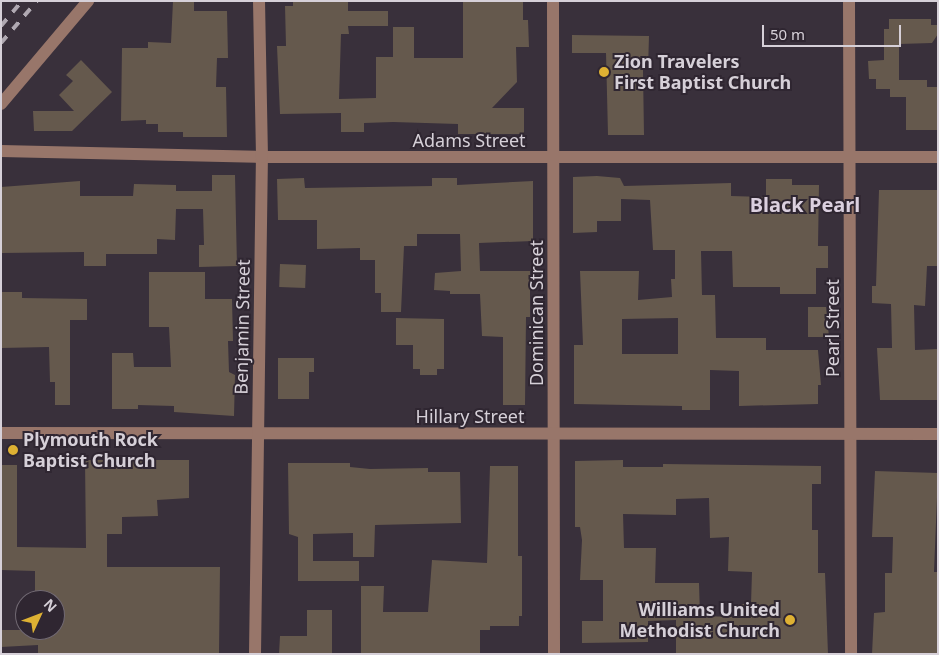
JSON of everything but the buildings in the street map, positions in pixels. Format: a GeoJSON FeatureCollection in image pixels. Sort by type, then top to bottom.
{"type":"FeatureCollection","features":[{"type":"Feature","properties":{"kind":"street"},"geometry":{"type":"LineString","coordinates":[[1,104],[88,1]]}},
{"type":"Feature","properties":{"kind":"street","name":"Benjamin Street"},"geometry":{"type":"LineString","coordinates":[[255,654],[262,157],[259,1]]}},
{"type":"Feature","properties":{"kind":"street","name":"Dominican Street"},"geometry":{"type":"LineString","coordinates":[[553,1],[554,654]]}},
{"type":"Feature","properties":{"kind":"street","name":"Pearl Street"},"geometry":{"type":"LineString","coordinates":[[850,1],[851,654]]}},
{"type":"Feature","properties":{"kind":"street","name":"Adams Street"},"geometry":{"type":"LineString","coordinates":[[1,151],[262,157],[938,157]]}},
{"type":"Feature","properties":{"kind":"street","name":"Hillary Street"},"geometry":{"type":"LineString","coordinates":[[1,433],[938,434]]}},
{"type":"Feature","properties":{"kind":"railway"},"geometry":{"type":"LineString","coordinates":[[1,26],[22,1]]}},
{"type":"Feature","properties":{"kind":"railway"},"geometry":{"type":"LineString","coordinates":[[1,43],[37,1]]}},
{"type":"Feature","properties":{"kind":"place","name":"Zion Travelers First Baptist Church"},"geometry":{"type":"Point","coordinates":[604,72]}},
{"type":"Feature","properties":{"kind":"place","name":"Plymouth Rock Baptist Church"},"geometry":{"type":"Point","coordinates":[13,450]}},
{"type":"Feature","properties":{"kind":"place","name":"Williams United Methodist Church"},"geometry":{"type":"Point","coordinates":[790,620]}},
{"type":"Feature","properties":{"kind":"district","name":"Black Pearl"},"geometry":{"type":"Point","coordinates":[805,204]}}]}
